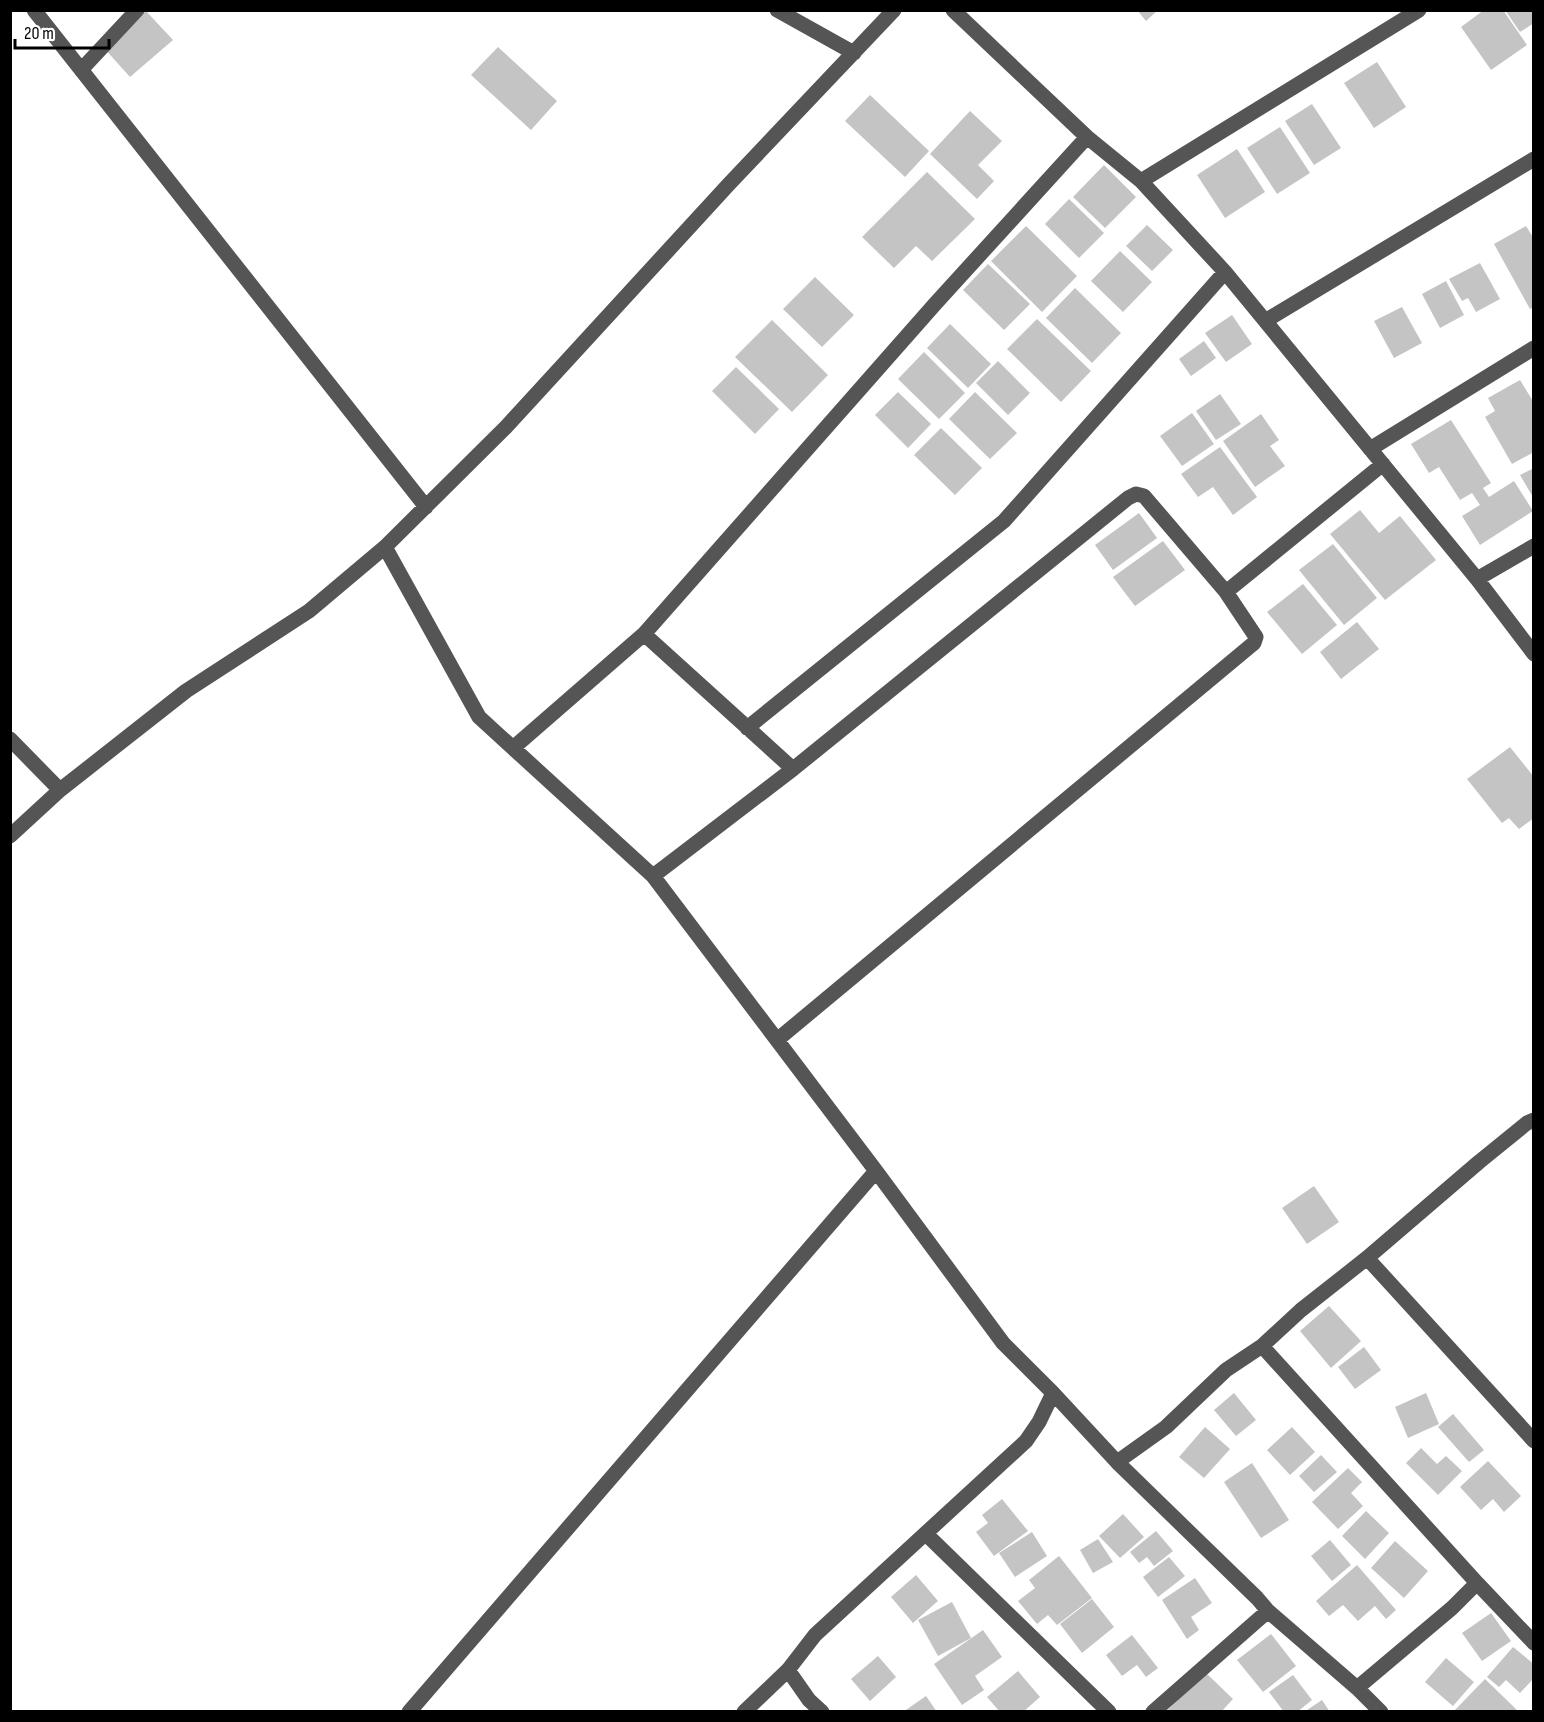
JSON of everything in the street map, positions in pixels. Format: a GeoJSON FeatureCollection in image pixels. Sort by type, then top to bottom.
{"type":"FeatureCollection","features":[{"type":"Feature","properties":{"kind":"street"},"geometry":{"type":"LineString","coordinates":[[34,10],[426,507]]}},
{"type":"Feature","properties":{"kind":"street"},"geometry":{"type":"LineString","coordinates":[[81,70],[137,10]]}},
{"type":"Feature","properties":{"kind":"street"},"geometry":{"type":"LineString","coordinates":[[777,10],[854,53]]}},
{"type":"Feature","properties":{"kind":"street"},"geometry":{"type":"LineString","coordinates":[[10,836],[60,790],[186,691],[309,611],[385,548],[506,427],[729,184],[894,10]]}},
{"type":"Feature","properties":{"kind":"street"},"geometry":{"type":"LineString","coordinates":[[953,10],[1087,137],[1141,181],[1225,272],[1477,579],[1533,654]]}},
{"type":"Feature","properties":{"kind":"street"},"geometry":{"type":"LineString","coordinates":[[1141,181],[1419,10]]}},
{"type":"Feature","properties":{"kind":"street"},"geometry":{"type":"LineString","coordinates":[[513,748],[644,634],[935,304],[1087,137]]}},
{"type":"Feature","properties":{"kind":"street"},"geometry":{"type":"LineString","coordinates":[[1265,321],[1533,159]]}},
{"type":"Feature","properties":{"kind":"street"},"geometry":{"type":"LineString","coordinates":[[747,728],[1004,521],[1225,272]]}},
{"type":"Feature","properties":{"kind":"street"},"geometry":{"type":"LineString","coordinates":[[1370,449],[1533,348]]}},
{"type":"Feature","properties":{"kind":"street"},"geometry":{"type":"LineString","coordinates":[[1226,592],[1383,464]]}},
{"type":"Feature","properties":{"kind":"street"},"geometry":{"type":"LineString","coordinates":[[653,876],[794,769],[1128,498],[1136,494],[1144,496],[1226,592],[1256,637],[1254,643],[777,1040]]}},
{"type":"Feature","properties":{"kind":"street"},"geometry":{"type":"LineString","coordinates":[[1477,579],[1533,546]]}},
{"type":"Feature","properties":{"kind":"street"},"geometry":{"type":"LineString","coordinates":[[385,548],[480,717],[653,876],[1003,1342],[1117,1462],[1268,1611],[1357,1688],[1381,1712]]}},
{"type":"Feature","properties":{"kind":"street"},"geometry":{"type":"LineString","coordinates":[[644,634],[794,769]]}},
{"type":"Feature","properties":{"kind":"street"},"geometry":{"type":"LineString","coordinates":[[10,739],[60,790]]}},
{"type":"Feature","properties":{"kind":"street"},"geometry":{"type":"LineString","coordinates":[[1117,1462],[1166,1427],[1226,1370],[1262,1346],[1301,1310],[1367,1258],[1486,1155],[1533,1120]]}},
{"type":"Feature","properties":{"kind":"street"},"geometry":{"type":"LineString","coordinates":[[410,1712],[876,1171]]}},
{"type":"Feature","properties":{"kind":"street"},"geometry":{"type":"LineString","coordinates":[[1367,1258],[1533,1441]]}},
{"type":"Feature","properties":{"kind":"street"},"geometry":{"type":"LineString","coordinates":[[1262,1346],[1533,1643]]}},
{"type":"Feature","properties":{"kind":"street"},"geometry":{"type":"LineString","coordinates":[[744,1712],[788,1670],[815,1635],[1026,1441],[1039,1422],[1053,1393]]}},
{"type":"Feature","properties":{"kind":"street"},"geometry":{"type":"LineString","coordinates":[[926,1534],[1109,1712]]}},
{"type":"Feature","properties":{"kind":"street"},"geometry":{"type":"LineString","coordinates":[[1357,1688],[1452,1608],[1477,1583]]}},
{"type":"Feature","properties":{"kind":"street"},"geometry":{"type":"LineString","coordinates":[[1153,1712],[1268,1611]]}},
{"type":"Feature","properties":{"kind":"street"},"geometry":{"type":"LineString","coordinates":[[788,1670],[809,1700],[822,1712]]}},
{"type":"Feature","properties":{"kind":"building"},"geometry":{"type":"Polygon","coordinates":[[[145,10],[173,40],[130,77],[103,47],[145,10]]]}},
{"type":"Feature","properties":{"kind":"building"},"geometry":{"type":"Polygon","coordinates":[[[1137,10],[1158,10],[1146,21],[1137,10]]]}},
{"type":"Feature","properties":{"kind":"building"},"geometry":{"type":"Polygon","coordinates":[[[1484,10],[1503,10],[1527,45],[1491,70],[1461,27],[1484,10]]]}},
{"type":"Feature","properties":{"kind":"building"},"geometry":{"type":"Polygon","coordinates":[[[1505,10],[1534,10],[1534,23],[1520,32],[1505,10]]]}},
{"type":"Feature","properties":{"kind":"building"},"geometry":{"type":"Polygon","coordinates":[[[498,47],[557,101],[531,130],[471,75],[498,47]]]}},
{"type":"Feature","properties":{"kind":"building"},"geometry":{"type":"Polygon","coordinates":[[[1377,62],[1406,107],[1374,128],[1344,83],[1377,62]]]}},
{"type":"Feature","properties":{"kind":"building"},"geometry":{"type":"Polygon","coordinates":[[[870,95],[929,151],[905,177],[845,121],[870,95]]]}},
{"type":"Feature","properties":{"kind":"building"},"geometry":{"type":"Polygon","coordinates":[[[1312,104],[1341,148],[1314,165],[1285,121],[1312,104]]]}},
{"type":"Feature","properties":{"kind":"building"},"geometry":{"type":"Polygon","coordinates":[[[970,111],[1002,141],[978,165],[994,181],[977,199],[930,154],[970,111]]]}},
{"type":"Feature","properties":{"kind":"building"},"geometry":{"type":"Polygon","coordinates":[[[1280,127],[1310,173],[1277,194],[1247,148],[1280,127]]]}},
{"type":"Feature","properties":{"kind":"building"},"geometry":{"type":"Polygon","coordinates":[[[1237,149],[1265,192],[1225,218],[1197,175],[1237,149]]]}},
{"type":"Feature","properties":{"kind":"building"},"geometry":{"type":"Polygon","coordinates":[[[1104,165],[1136,197],[1105,228],[1073,197],[1104,165]]]}},
{"type":"Feature","properties":{"kind":"building"},"geometry":{"type":"Polygon","coordinates":[[[927,172],[975,219],[932,261],[916,246],[894,268],[862,237],[927,172]]]}},
{"type":"Feature","properties":{"kind":"building"},"geometry":{"type":"Polygon","coordinates":[[[1069,199],[1104,233],[1079,258],[1045,224],[1069,199]]]}},
{"type":"Feature","properties":{"kind":"building"},"geometry":{"type":"Polygon","coordinates":[[[1147,225],[1173,250],[1152,271],[1126,246],[1147,225]]]}},
{"type":"Feature","properties":{"kind":"building"},"geometry":{"type":"Polygon","coordinates":[[[1026,226],[1077,276],[1042,312],[991,261],[1026,226]]]}},
{"type":"Feature","properties":{"kind":"building"},"geometry":{"type":"Polygon","coordinates":[[[1526,226],[1534,239],[1534,307],[1530,309],[1494,244],[1526,226]]]}},
{"type":"Feature","properties":{"kind":"building"},"geometry":{"type":"Polygon","coordinates":[[[1120,251],[1152,282],[1123,312],[1091,281],[1120,251]]]}},
{"type":"Feature","properties":{"kind":"building"},"geometry":{"type":"Polygon","coordinates":[[[1480,263],[1500,299],[1476,312],[1468,298],[1462,301],[1449,279],[1480,263]]]}},
{"type":"Feature","properties":{"kind":"building"},"geometry":{"type":"Polygon","coordinates":[[[988,264],[1030,304],[1004,330],[963,290],[988,264]]]}},
{"type":"Feature","properties":{"kind":"building"},"geometry":{"type":"Polygon","coordinates":[[[815,277],[854,315],[822,347],[783,309],[815,277]]]}},
{"type":"Feature","properties":{"kind":"building"},"geometry":{"type":"Polygon","coordinates":[[[1446,281],[1464,315],[1440,328],[1422,294],[1446,281]]]}},
{"type":"Feature","properties":{"kind":"building"},"geometry":{"type":"Polygon","coordinates":[[[1075,288],[1121,333],[1092,363],[1046,318],[1075,288]]]}},
{"type":"Feature","properties":{"kind":"building"},"geometry":{"type":"Polygon","coordinates":[[[1402,307],[1422,343],[1394,358],[1374,321],[1402,307]]]}},
{"type":"Feature","properties":{"kind":"building"},"geometry":{"type":"Polygon","coordinates":[[[1232,315],[1252,344],[1226,362],[1205,333],[1232,315]]]}},
{"type":"Feature","properties":{"kind":"building"},"geometry":{"type":"Polygon","coordinates":[[[1037,319],[1091,371],[1061,402],[1007,349],[1037,319]]]}},
{"type":"Feature","properties":{"kind":"building"},"geometry":{"type":"Polygon","coordinates":[[[772,320],[828,375],[792,412],[735,357],[772,320]]]}},
{"type":"Feature","properties":{"kind":"building"},"geometry":{"type":"Polygon","coordinates":[[[950,324],[991,364],[968,388],[927,348],[950,324]]]}},
{"type":"Feature","properties":{"kind":"building"},"geometry":{"type":"Polygon","coordinates":[[[1204,341],[1216,358],[1191,376],[1179,359],[1204,341]]]}},
{"type":"Feature","properties":{"kind":"building"},"geometry":{"type":"Polygon","coordinates":[[[924,352],[965,393],[939,419],[898,379],[924,352]]]}},
{"type":"Feature","properties":{"kind":"building"},"geometry":{"type":"Polygon","coordinates":[[[998,361],[1030,393],[1008,415],[976,383],[998,361]]]}},
{"type":"Feature","properties":{"kind":"building"},"geometry":{"type":"Polygon","coordinates":[[[736,367],[779,409],[755,434],[712,391],[736,367]]]}},
{"type":"Feature","properties":{"kind":"building"},"geometry":{"type":"Polygon","coordinates":[[[1520,380],[1534,403],[1534,452],[1512,464],[1485,417],[1495,411],[1488,398],[1520,380]]]}},
{"type":"Feature","properties":{"kind":"building"},"geometry":{"type":"Polygon","coordinates":[[[898,392],[931,424],[908,448],[875,415],[898,392]]]}},
{"type":"Feature","properties":{"kind":"building"},"geometry":{"type":"Polygon","coordinates":[[[975,392],[1017,433],[990,459],[949,419],[975,392]]]}},
{"type":"Feature","properties":{"kind":"building"},"geometry":{"type":"Polygon","coordinates":[[[1220,394],[1241,424],[1216,440],[1196,411],[1220,394]]]}},
{"type":"Feature","properties":{"kind":"building"},"geometry":{"type":"Polygon","coordinates":[[[1192,413],[1214,444],[1182,466],[1160,436],[1192,413]]]}},
{"type":"Feature","properties":{"kind":"building"},"geometry":{"type":"Polygon","coordinates":[[[1261,414],[1279,440],[1270,446],[1285,466],[1255,487],[1223,441],[1261,414]]]}},
{"type":"Feature","properties":{"kind":"building"},"geometry":{"type":"Polygon","coordinates":[[[1451,420],[1491,483],[1483,488],[1489,497],[1514,481],[1533,511],[1480,545],[1462,516],[1480,505],[1472,493],[1460,500],[1439,467],[1429,473],[1411,444],[1451,420]]]}},
{"type":"Feature","properties":{"kind":"building"},"geometry":{"type":"Polygon","coordinates":[[[941,428],[982,468],[955,495],[914,455],[941,428]]]}},
{"type":"Feature","properties":{"kind":"building"},"geometry":{"type":"Polygon","coordinates":[[[1220,447],[1257,497],[1233,515],[1213,487],[1198,497],[1181,474],[1220,447]]]}},
{"type":"Feature","properties":{"kind":"building"},"geometry":{"type":"Polygon","coordinates":[[[1534,468],[1534,499],[1520,475],[1534,468]]]}},
{"type":"Feature","properties":{"kind":"building"},"geometry":{"type":"Polygon","coordinates":[[[1360,510],[1379,533],[1400,516],[1436,560],[1385,600],[1330,534],[1360,510]]]}},
{"type":"Feature","properties":{"kind":"building"},"geometry":{"type":"Polygon","coordinates":[[[1139,513],[1157,538],[1113,570],[1095,545],[1139,513]]]}},
{"type":"Feature","properties":{"kind":"building"},"geometry":{"type":"Polygon","coordinates":[[[1163,541],[1185,570],[1135,606],[1113,577],[1163,541]]]}},
{"type":"Feature","properties":{"kind":"building"},"geometry":{"type":"Polygon","coordinates":[[[1333,544],[1377,598],[1344,625],[1299,570],[1333,544]]]}},
{"type":"Feature","properties":{"kind":"building"},"geometry":{"type":"Polygon","coordinates":[[[1303,584],[1337,625],[1302,654],[1267,612],[1303,584]]]}},
{"type":"Feature","properties":{"kind":"building"},"geometry":{"type":"Polygon","coordinates":[[[1357,622],[1379,649],[1341,679],[1320,652],[1357,622]]]}},
{"type":"Feature","properties":{"kind":"building"},"geometry":{"type":"Polygon","coordinates":[[[1510,747],[1534,777],[1534,818],[1519,829],[1509,818],[1502,823],[1467,779],[1510,747]]]}},
{"type":"Feature","properties":{"kind":"building"},"geometry":{"type":"Polygon","coordinates":[[[1314,1186],[1339,1222],[1307,1244],[1282,1208],[1314,1186]]]}},
{"type":"Feature","properties":{"kind":"building"},"geometry":{"type":"Polygon","coordinates":[[[1329,1306],[1361,1341],[1331,1368],[1300,1331],[1329,1306]]]}},
{"type":"Feature","properties":{"kind":"building"},"geometry":{"type":"Polygon","coordinates":[[[1364,1347],[1381,1370],[1355,1389],[1338,1367],[1364,1347]]]}},
{"type":"Feature","properties":{"kind":"building"},"geometry":{"type":"Polygon","coordinates":[[[1234,1393],[1256,1420],[1236,1436],[1214,1410],[1234,1393]]]}},
{"type":"Feature","properties":{"kind":"building"},"geometry":{"type":"Polygon","coordinates":[[[1426,1393],[1439,1424],[1408,1438],[1395,1407],[1426,1393]]]}},
{"type":"Feature","properties":{"kind":"building"},"geometry":{"type":"Polygon","coordinates":[[[1453,1414],[1484,1450],[1469,1462],[1438,1427],[1453,1414]]]}},
{"type":"Feature","properties":{"kind":"building"},"geometry":{"type":"Polygon","coordinates":[[[1205,1427],[1230,1449],[1204,1478],[1179,1457],[1205,1427]]]}},
{"type":"Feature","properties":{"kind":"building"},"geometry":{"type":"Polygon","coordinates":[[[1292,1427],[1315,1452],[1290,1475],[1267,1450],[1292,1427]]]}},
{"type":"Feature","properties":{"kind":"building"},"geometry":{"type":"Polygon","coordinates":[[[1421,1448],[1437,1464],[1446,1456],[1462,1471],[1438,1495],[1406,1463],[1421,1448]]]}},
{"type":"Feature","properties":{"kind":"building"},"geometry":{"type":"Polygon","coordinates":[[[1321,1455],[1337,1472],[1314,1492],[1299,1476],[1321,1455]]]}},
{"type":"Feature","properties":{"kind":"building"},"geometry":{"type":"Polygon","coordinates":[[[1488,1461],[1521,1496],[1504,1512],[1493,1499],[1481,1510],[1460,1487],[1488,1461]]]}},
{"type":"Feature","properties":{"kind":"building"},"geometry":{"type":"Polygon","coordinates":[[[1252,1463],[1289,1520],[1261,1538],[1224,1482],[1252,1463]]]}},
{"type":"Feature","properties":{"kind":"building"},"geometry":{"type":"Polygon","coordinates":[[[1348,1468],[1362,1482],[1351,1493],[1363,1506],[1338,1529],[1312,1502],[1348,1468]]]}},
{"type":"Feature","properties":{"kind":"building"},"geometry":{"type":"Polygon","coordinates":[[[1002,1499],[1028,1531],[994,1556],[976,1532],[988,1523],[982,1515],[1002,1499]]]}},
{"type":"Feature","properties":{"kind":"building"},"geometry":{"type":"Polygon","coordinates":[[[1366,1511],[1389,1533],[1365,1559],[1342,1536],[1366,1511]]]}},
{"type":"Feature","properties":{"kind":"building"},"geometry":{"type":"Polygon","coordinates":[[[1123,1514],[1144,1537],[1120,1558],[1099,1536],[1123,1514]]]}},
{"type":"Feature","properties":{"kind":"building"},"geometry":{"type":"Polygon","coordinates":[[[1156,1531],[1173,1551],[1154,1566],[1147,1557],[1139,1563],[1130,1552],[1156,1531]]]}},
{"type":"Feature","properties":{"kind":"building"},"geometry":{"type":"Polygon","coordinates":[[[1032,1532],[1047,1556],[1015,1577],[999,1553],[1032,1532]]]}},
{"type":"Feature","properties":{"kind":"building"},"geometry":{"type":"Polygon","coordinates":[[[1098,1539],[1113,1562],[1093,1573],[1080,1550],[1098,1539]]]}},
{"type":"Feature","properties":{"kind":"building"},"geometry":{"type":"Polygon","coordinates":[[[1330,1540],[1351,1565],[1332,1581],[1311,1556],[1330,1540]]]}},
{"type":"Feature","properties":{"kind":"building"},"geometry":{"type":"Polygon","coordinates":[[[1395,1541],[1428,1571],[1404,1598],[1371,1568],[1395,1541]]]}},
{"type":"Feature","properties":{"kind":"building"},"geometry":{"type":"Polygon","coordinates":[[[1059,1556],[1092,1598],[1057,1625],[1048,1615],[1037,1624],[1018,1601],[1035,1588],[1029,1580],[1059,1556]]]}},
{"type":"Feature","properties":{"kind":"building"},"geometry":{"type":"Polygon","coordinates":[[[1169,1557],[1185,1576],[1158,1597],[1143,1577],[1169,1557]]]}},
{"type":"Feature","properties":{"kind":"building"},"geometry":{"type":"Polygon","coordinates":[[[1357,1565],[1396,1610],[1386,1619],[1375,1606],[1358,1621],[1343,1605],[1329,1616],[1316,1601],[1357,1565]]]}},
{"type":"Feature","properties":{"kind":"building"},"geometry":{"type":"Polygon","coordinates":[[[916,1575],[938,1601],[913,1623],[891,1597],[916,1575]]]}},
{"type":"Feature","properties":{"kind":"building"},"geometry":{"type":"Polygon","coordinates":[[[1195,1578],[1212,1603],[1191,1617],[1199,1630],[1187,1639],[1162,1600],[1195,1578]]]}},
{"type":"Feature","properties":{"kind":"building"},"geometry":{"type":"Polygon","coordinates":[[[1092,1599],[1114,1627],[1082,1653],[1060,1624],[1092,1599]]]}},
{"type":"Feature","properties":{"kind":"building"},"geometry":{"type":"Polygon","coordinates":[[[952,1602],[971,1638],[938,1656],[918,1620],[952,1602]]]}},
{"type":"Feature","properties":{"kind":"building"},"geometry":{"type":"Polygon","coordinates":[[[1491,1613],[1511,1641],[1482,1661],[1462,1633],[1491,1613]]]}},
{"type":"Feature","properties":{"kind":"building"},"geometry":{"type":"Polygon","coordinates":[[[983,1630],[1002,1657],[975,1676],[984,1690],[962,1705],[934,1664],[983,1630]]]}},
{"type":"Feature","properties":{"kind":"building"},"geometry":{"type":"Polygon","coordinates":[[[1271,1634],[1296,1666],[1263,1692],[1237,1660],[1271,1634]]]}},
{"type":"Feature","properties":{"kind":"building"},"geometry":{"type":"Polygon","coordinates":[[[1132,1635],[1158,1668],[1146,1677],[1137,1665],[1122,1676],[1106,1655],[1132,1635]]]}},
{"type":"Feature","properties":{"kind":"building"},"geometry":{"type":"Polygon","coordinates":[[[1513,1647],[1534,1664],[1534,1678],[1520,1693],[1506,1680],[1499,1687],[1487,1677],[1513,1647]]]}},
{"type":"Feature","properties":{"kind":"building"},"geometry":{"type":"Polygon","coordinates":[[[878,1656],[896,1677],[870,1701],[851,1679],[878,1656]]]}},
{"type":"Feature","properties":{"kind":"building"},"geometry":{"type":"Polygon","coordinates":[[[1446,1658],[1474,1682],[1453,1706],[1425,1682],[1446,1658]]]}},
{"type":"Feature","properties":{"kind":"building"},"geometry":{"type":"Polygon","coordinates":[[[1018,1671],[1040,1697],[1023,1712],[1000,1712],[987,1697],[1018,1671]]]}},
{"type":"Feature","properties":{"kind":"building"},"geometry":{"type":"Polygon","coordinates":[[[1205,1672],[1233,1699],[1221,1712],[1166,1712],[1205,1672]]]}},
{"type":"Feature","properties":{"kind":"building"},"geometry":{"type":"Polygon","coordinates":[[[1293,1675],[1312,1700],[1297,1712],[1284,1712],[1269,1692],[1293,1675]]]}},
{"type":"Feature","properties":{"kind":"building"},"geometry":{"type":"Polygon","coordinates":[[[1485,1679],[1519,1712],[1453,1712],[1485,1679]]]}},
{"type":"Feature","properties":{"kind":"building"},"geometry":{"type":"Polygon","coordinates":[[[926,1696],[937,1712],[903,1712],[926,1696]]]}},
{"type":"Feature","properties":{"kind":"building"},"geometry":{"type":"Polygon","coordinates":[[[1322,1700],[1330,1712],[1304,1712],[1322,1700]]]}}]}
